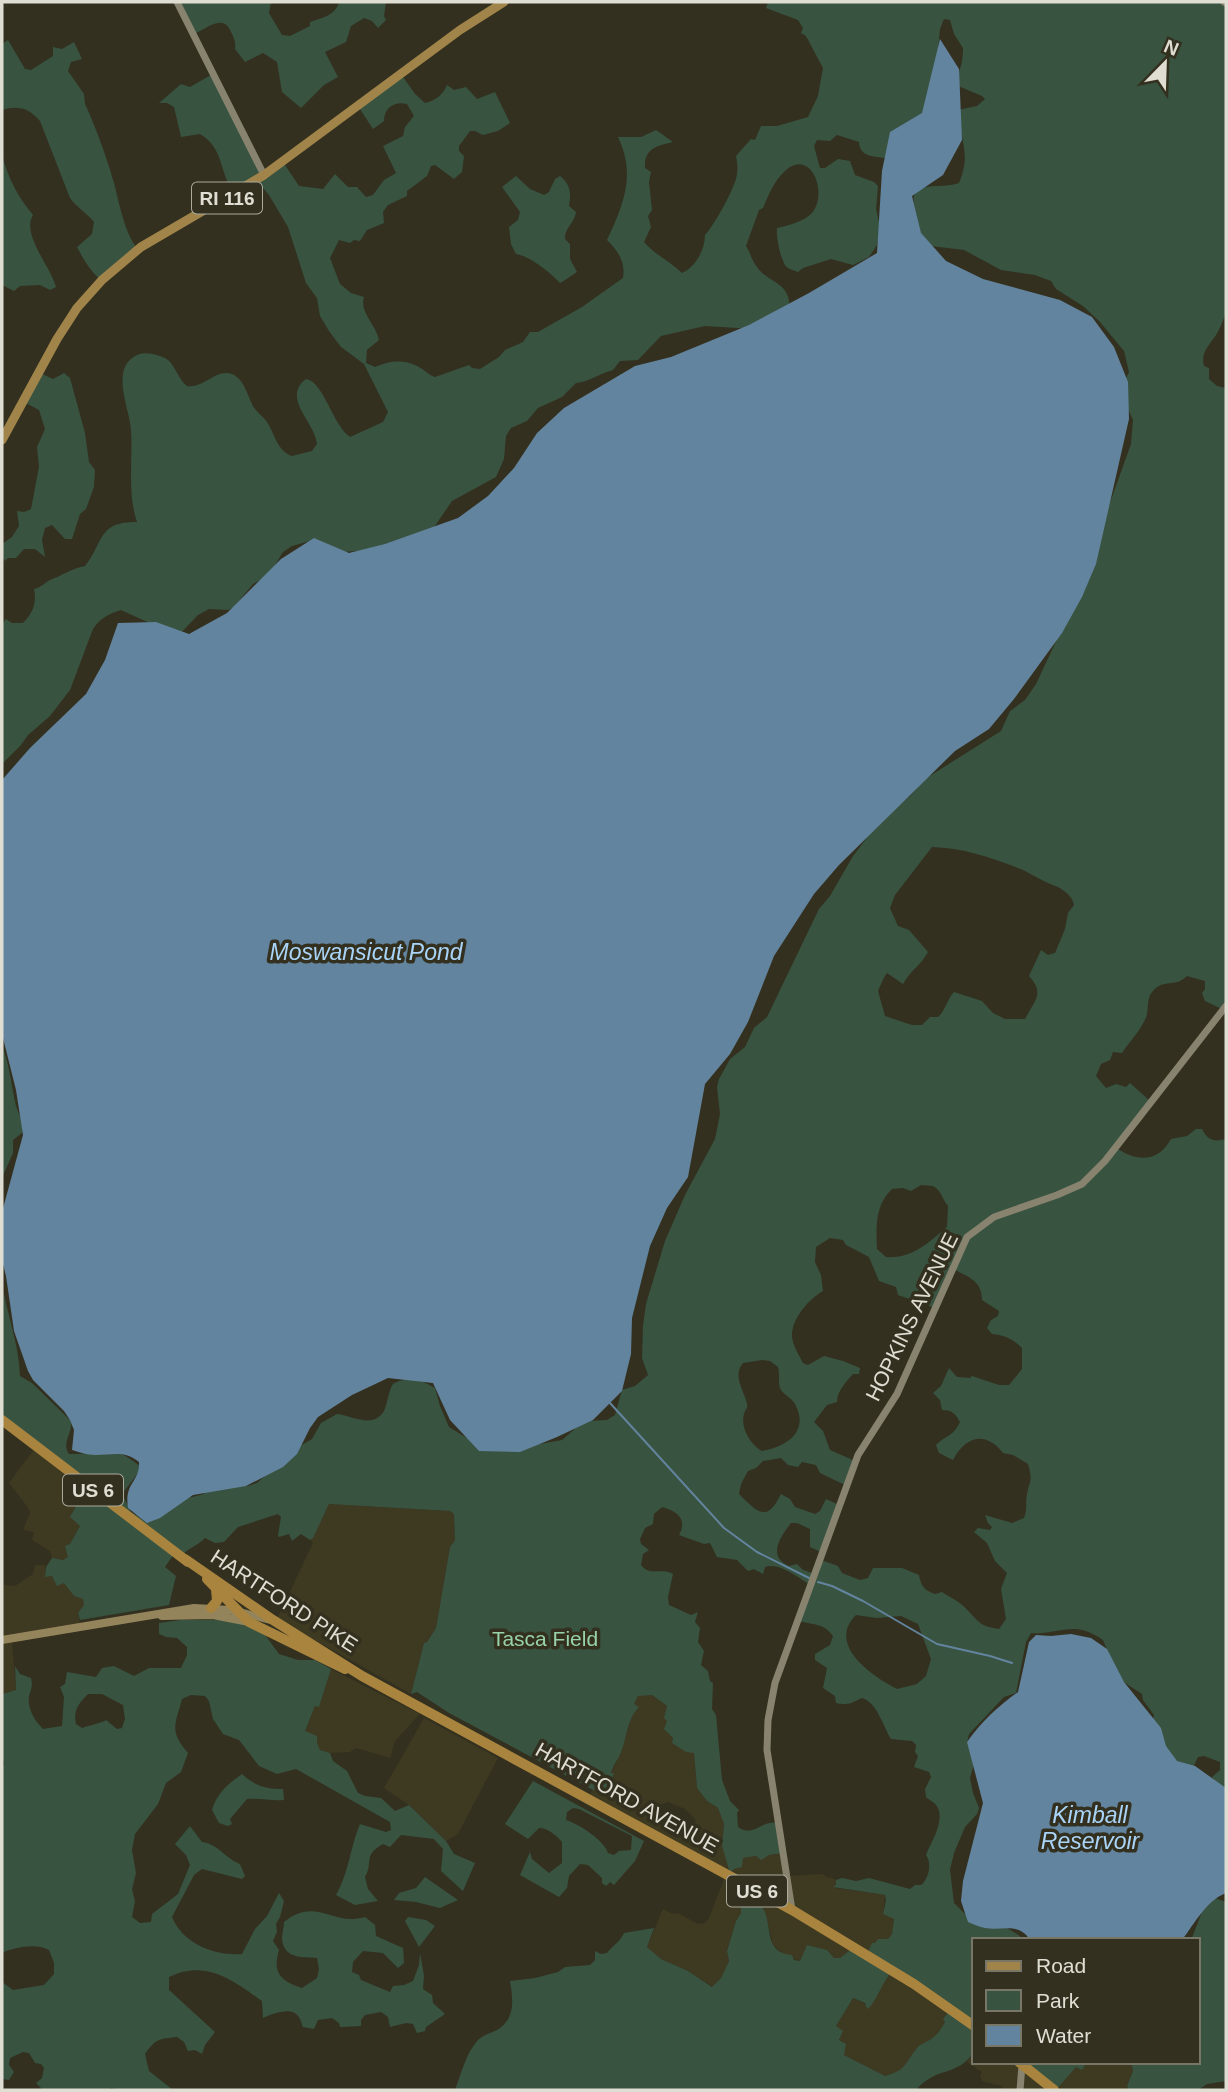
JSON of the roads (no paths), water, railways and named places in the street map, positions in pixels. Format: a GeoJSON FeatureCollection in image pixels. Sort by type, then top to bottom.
{"type":"FeatureCollection","features":[{"type":"Feature","properties":{"kind":"highway","name":"HARTFORD PIKE"},"geometry":{"type":"LineString","coordinates":[[2,1420],[185,1559],[273,1620],[362,1676],[401,1697]]}},
{"type":"Feature","properties":{"kind":"highway","name":"HARTFORD PIKE"},"geometry":{"type":"LineString","coordinates":[[185,1559],[249,1622],[327,1662],[362,1676]]}},
{"type":"Feature","properties":{"kind":"highway"},"geometry":{"type":"LineString","coordinates":[[211,1608],[217,1601],[216,1589]]}},
{"type":"Feature","properties":{"kind":"highway","name":"HARTFORD AVENUE"},"geometry":{"type":"LineString","coordinates":[[401,1697],[792,1910],[915,1984],[972,2025]]}},
{"type":"Feature","properties":{"kind":"highway"},"geometry":{"type":"LineString","coordinates":[[1021,2064],[1054,2090]]}},
{"type":"Feature","properties":{"kind":"main road","name":"RI 116"},"geometry":{"type":"LineString","coordinates":[[2,440],[57,339],[77,308],[102,280],[141,247],[264,175],[460,30],[504,2]]}},
{"type":"Feature","properties":{"kind":"main road"},"geometry":{"type":"LineString","coordinates":[[156,1616],[173,1610],[211,1608],[273,1620]]}},
{"type":"Feature","properties":{"kind":"main road"},"geometry":{"type":"LineString","coordinates":[[2,1640],[156,1616],[213,1615],[249,1622]]}},
{"type":"Feature","properties":{"kind":"street"},"geometry":{"type":"LineString","coordinates":[[177,2],[264,175]]}},
{"type":"Feature","properties":{"kind":"street","name":"HOPKINS AVENUE"},"geometry":{"type":"LineString","coordinates":[[792,1910],[767,1750],[768,1720],[775,1683],[858,1455],[897,1394],[967,1237],[994,1217],[1082,1184],[1105,1161],[1226,1006]]}},
{"type":"Feature","properties":{"kind":"street"},"geometry":{"type":"LineString","coordinates":[[1020,2090],[1021,2064]]}},
{"type":"Feature","properties":{"kind":"water","name":"Moswansicut Pond"},"geometry":{"type":"Polygon","coordinates":[[[940,39],[959,69],[962,140],[943,175],[912,196],[921,233],[946,261],[983,279],[1060,300],[1092,317],[1114,347],[1128,382],[1129,419],[1096,564],[1082,597],[1062,633],[989,729],[955,751],[839,865],[814,894],[774,956],[748,1022],[730,1054],[705,1084],[688,1177],[667,1208],[650,1246],[632,1318],[631,1354],[622,1391],[593,1420],[520,1452],[479,1451],[450,1420],[433,1383],[388,1378],[352,1395],[318,1417],[297,1454],[283,1467],[246,1486],[193,1495],[160,1518],[147,1523],[128,1508],[128,1493],[139,1469],[139,1462],[123,1455],[92,1455],[72,1450],[74,1430],[70,1420],[33,1380],[14,1331],[2,1260],[2,1212],[23,1135],[16,1090],[2,1034],[2,780],[30,748],[86,694],[105,660],[118,623],[156,622],[189,634],[227,613],[281,559],[314,538],[349,553],[385,544],[458,518],[488,496],[514,468],[537,433],[564,408],[635,366],[671,357],[749,325],[877,253],[882,171],[890,132],[922,113],[940,39]]]}},
{"type":"Feature","properties":{"kind":"water","name":"Kimball Reservoir"},"geometry":{"type":"Polygon","coordinates":[[[1071,1634],[1091,1638],[1107,1649],[1124,1682],[1161,1728],[1166,1746],[1177,1761],[1195,1766],[1226,1788],[1226,1893],[1207,1907],[1183,1938],[1029,1938],[1015,1929],[985,1928],[968,1922],[961,1901],[963,1881],[983,1803],[967,1742],[990,1715],[1018,1692],[1029,1642],[1036,1635],[1071,1634]]]}},
{"type":"Feature","properties":{"kind":"waterway"},"geometry":{"type":"LineString","coordinates":[[610,1403],[724,1528],[757,1552],[809,1578]]}},
{"type":"Feature","properties":{"kind":"waterway"},"geometry":{"type":"LineString","coordinates":[[818,1582],[863,1601],[937,1644],[1012,1663]]}},
{"type":"Feature","properties":{"kind":"park label","name":"Tasca Field"},"geometry":{"type":"Point","coordinates":[545,1639]}}]}
